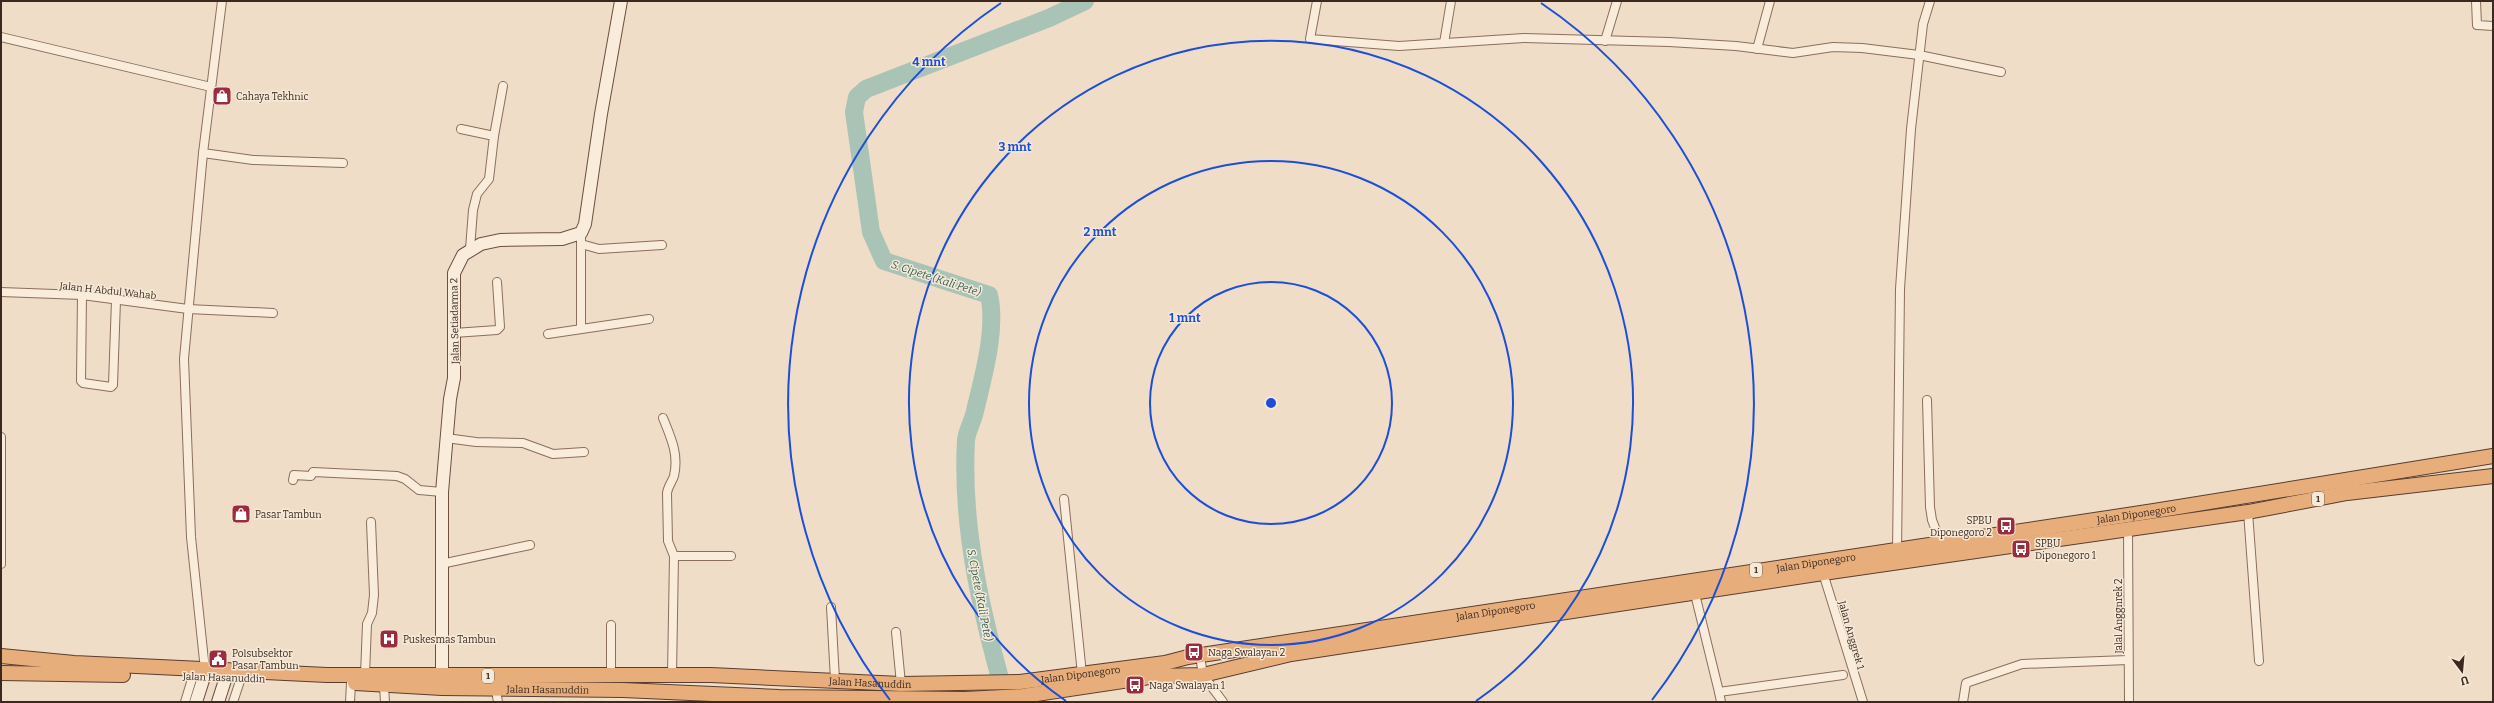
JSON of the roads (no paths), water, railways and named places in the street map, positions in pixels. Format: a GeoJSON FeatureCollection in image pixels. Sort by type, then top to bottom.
{"type":"FeatureCollection","features":[{"type":"Feature","properties":{"kind":"highway","name":"Jalan Diponegoro"},"geometry":{"type":"LineString","coordinates":[[1026,694],[1200,656],[1943,548],[2154,511],[2493,456]]}},
{"type":"Feature","properties":{"kind":"highway","name":"Jalan Diponegoro"},"geometry":{"type":"LineString","coordinates":[[1943,548],[2128,530],[2248,512],[2347,493],[2493,476]]}},
{"type":"Feature","properties":{"kind":"highway","name":"Jalan Diponegoro"},"geometry":{"type":"LineString","coordinates":[[1083,681],[1156,676],[1203,675],[1291,654],[1695,594],[1823,573],[1897,555]]}},
{"type":"Feature","properties":{"kind":"highway","name":"Jalan Hasanuddin"},"geometry":{"type":"LineString","coordinates":[[1,656],[226,677],[351,682],[497,696],[623,690],[779,697],[970,691]]}},
{"type":"Feature","properties":{"kind":"highway","name":"Jalan Hasanuddin"},"geometry":{"type":"LineString","coordinates":[[1,673],[201,674],[234,669],[365,675],[442,676],[711,675],[835,680],[1026,694]]}},
{"type":"Feature","properties":{"kind":"main road"},"geometry":{"type":"LineString","coordinates":[[470,249],[481,244],[500,240],[581,239],[585,224],[601,114],[621,1]]}},
{"type":"Feature","properties":{"kind":"main road","name":"Jalan Setiadarma 2"},"geometry":{"type":"LineString","coordinates":[[442,676],[442,492],[446,438],[454,378],[454,273],[460,260],[470,249]]}},
{"type":"Feature","properties":{"kind":"main road"},"geometry":{"type":"LineString","coordinates":[[196,702],[201,674]]}},
{"type":"Feature","properties":{"kind":"main road"},"geometry":{"type":"LineString","coordinates":[[218,702],[226,677]]}},
{"type":"Feature","properties":{"kind":"street"},"geometry":{"type":"LineString","coordinates":[[185,702],[201,674],[191,537],[184,359],[203,153],[222,1]]}},
{"type":"Feature","properties":{"kind":"street"},"geometry":{"type":"LineString","coordinates":[[1317,1],[1310,39],[1384,46],[1524,38],[1669,42],[1793,53],[1833,47],[1862,48],[1919,55],[2001,72]]}},
{"type":"Feature","properties":{"kind":"street"},"geometry":{"type":"LineString","coordinates":[[1444,43],[1451,1]]}},
{"type":"Feature","properties":{"kind":"street"},"geometry":{"type":"LineString","coordinates":[[1605,41],[1617,1]]}},
{"type":"Feature","properties":{"kind":"street"},"geometry":{"type":"LineString","coordinates":[[1757,49],[1770,1]]}},
{"type":"Feature","properties":{"kind":"street"},"geometry":{"type":"LineString","coordinates":[[1897,555],[1900,289],[1910,129],[1923,24],[1930,1]]}},
{"type":"Feature","properties":{"kind":"street"},"geometry":{"type":"LineString","coordinates":[[2476,1],[2477,25],[2493,26]]}},
{"type":"Feature","properties":{"kind":"street"},"geometry":{"type":"LineString","coordinates":[[1,37],[211,86]]}},
{"type":"Feature","properties":{"kind":"street"},"geometry":{"type":"LineString","coordinates":[[470,249],[473,210],[477,194],[489,179],[494,136],[503,86]]}},
{"type":"Feature","properties":{"kind":"street"},"geometry":{"type":"LineString","coordinates":[[461,129],[494,136]]}},
{"type":"Feature","properties":{"kind":"street"},"geometry":{"type":"LineString","coordinates":[[203,153],[253,160],[343,163]]}},
{"type":"Feature","properties":{"kind":"street"},"geometry":{"type":"LineString","coordinates":[[581,328],[581,239],[599,249],[662,245]]}},
{"type":"Feature","properties":{"kind":"street"},"geometry":{"type":"LineString","coordinates":[[454,333],[497,330],[500,327],[497,282]]}},
{"type":"Feature","properties":{"kind":"street","name":"Jalan H Abdul Wahab"},"geometry":{"type":"LineString","coordinates":[[1,292],[82,295],[188,309],[273,314]]}},
{"type":"Feature","properties":{"kind":"street"},"geometry":{"type":"LineString","coordinates":[[82,295],[81,381],[83,384],[98,387],[111,387],[113,385],[116,300]]}},
{"type":"Feature","properties":{"kind":"street"},"geometry":{"type":"LineString","coordinates":[[548,334],[649,319]]}},
{"type":"Feature","properties":{"kind":"street"},"geometry":{"type":"LineString","coordinates":[[1928,400],[1930,507],[1932,520],[1943,548]]}},
{"type":"Feature","properties":{"kind":"street"},"geometry":{"type":"LineString","coordinates":[[663,418],[677,455],[673,478],[668,485],[667,493],[668,541],[674,556],[672,675]]}},
{"type":"Feature","properties":{"kind":"street"},"geometry":{"type":"LineString","coordinates":[[1,437],[1,564]]}},
{"type":"Feature","properties":{"kind":"street"},"geometry":{"type":"LineString","coordinates":[[446,438],[476,442],[523,443],[553,454],[584,452]]}},
{"type":"Feature","properties":{"kind":"street"},"geometry":{"type":"LineString","coordinates":[[293,480],[294,475],[311,476],[313,472],[397,476],[405,479],[419,490],[442,492]]}},
{"type":"Feature","properties":{"kind":"street"},"geometry":{"type":"LineString","coordinates":[[1064,499],[1083,681]]}},
{"type":"Feature","properties":{"kind":"street"},"geometry":{"type":"LineString","coordinates":[[2248,512],[2259,661]]}},
{"type":"Feature","properties":{"kind":"street"},"geometry":{"type":"LineString","coordinates":[[365,675],[367,624],[372,613],[374,594],[371,522]]}},
{"type":"Feature","properties":{"kind":"street","name":"Jalal Anggnrek 2"},"geometry":{"type":"LineString","coordinates":[[2128,530],[2129,702]]}},
{"type":"Feature","properties":{"kind":"street"},"geometry":{"type":"LineString","coordinates":[[441,564],[530,545]]}},
{"type":"Feature","properties":{"kind":"street"},"geometry":{"type":"LineString","coordinates":[[674,556],[731,556]]}},
{"type":"Feature","properties":{"kind":"street","name":"Jalan Anggrek 1"},"geometry":{"type":"LineString","coordinates":[[1823,573],[1863,702]]}},
{"type":"Feature","properties":{"kind":"street"},"geometry":{"type":"LineString","coordinates":[[1695,594],[1721,702]]}},
{"type":"Feature","properties":{"kind":"street"},"geometry":{"type":"LineString","coordinates":[[830,607],[835,680]]}},
{"type":"Feature","properties":{"kind":"street"},"geometry":{"type":"LineString","coordinates":[[611,625],[612,675]]}},
{"type":"Feature","properties":{"kind":"street"},"geometry":{"type":"LineString","coordinates":[[896,632],[901,684]]}},
{"type":"Feature","properties":{"kind":"street"},"geometry":{"type":"LineString","coordinates":[[1200,656],[1203,675],[1223,702]]}},
{"type":"Feature","properties":{"kind":"street"},"geometry":{"type":"LineString","coordinates":[[1963,702],[1966,683],[2017,666],[2042,662],[2128,660]]}},
{"type":"Feature","properties":{"kind":"street"},"geometry":{"type":"LineString","coordinates":[[1719,692],[1843,675]]}},
{"type":"Feature","properties":{"kind":"street"},"geometry":{"type":"LineString","coordinates":[[233,702],[241,678]]}},
{"type":"Feature","properties":{"kind":"street"},"geometry":{"type":"LineString","coordinates":[[350,702],[351,682]]}},
{"type":"Feature","properties":{"kind":"street"},"geometry":{"type":"LineString","coordinates":[[384,686],[385,702]]}},
{"type":"Feature","properties":{"kind":"waterway","name":"S. Cipete (Kali Pete)"},"geometry":{"type":"LineString","coordinates":[[1006,700],[981,604],[975,572],[970,539],[965,473],[966,440],[974,415],[988,353],[991,323],[989,295],[884,261],[871,232],[854,112],[857,97],[866,89],[1049,18],[1085,1]]}},
{"type":"Feature","properties":{"kind":"place","name":"Cahaya Tekhnic"},"geometry":{"type":"Point","coordinates":[222,96]}},
{"type":"Feature","properties":{"kind":"place","name":"Pasar Tambun"},"geometry":{"type":"Point","coordinates":[241,514]}},
{"type":"Feature","properties":{"kind":"place","name":"SPBU Diponegoro 2"},"geometry":{"type":"Point","coordinates":[2006,526]}},
{"type":"Feature","properties":{"kind":"place","name":"SPBU Diponegoro 1"},"geometry":{"type":"Point","coordinates":[2021,549]}},
{"type":"Feature","properties":{"kind":"place","name":"Puskesmas Tambun"},"geometry":{"type":"Point","coordinates":[389,639]}},
{"type":"Feature","properties":{"kind":"place","name":"Naga Swalayan 2"},"geometry":{"type":"Point","coordinates":[1194,652]}},
{"type":"Feature","properties":{"kind":"place","name":"Polsubsektor Pasar Tambun"},"geometry":{"type":"Point","coordinates":[218,659]}},
{"type":"Feature","properties":{"kind":"place","name":"Naga Swalayan 1"},"geometry":{"type":"Point","coordinates":[1135,685]}}]}
